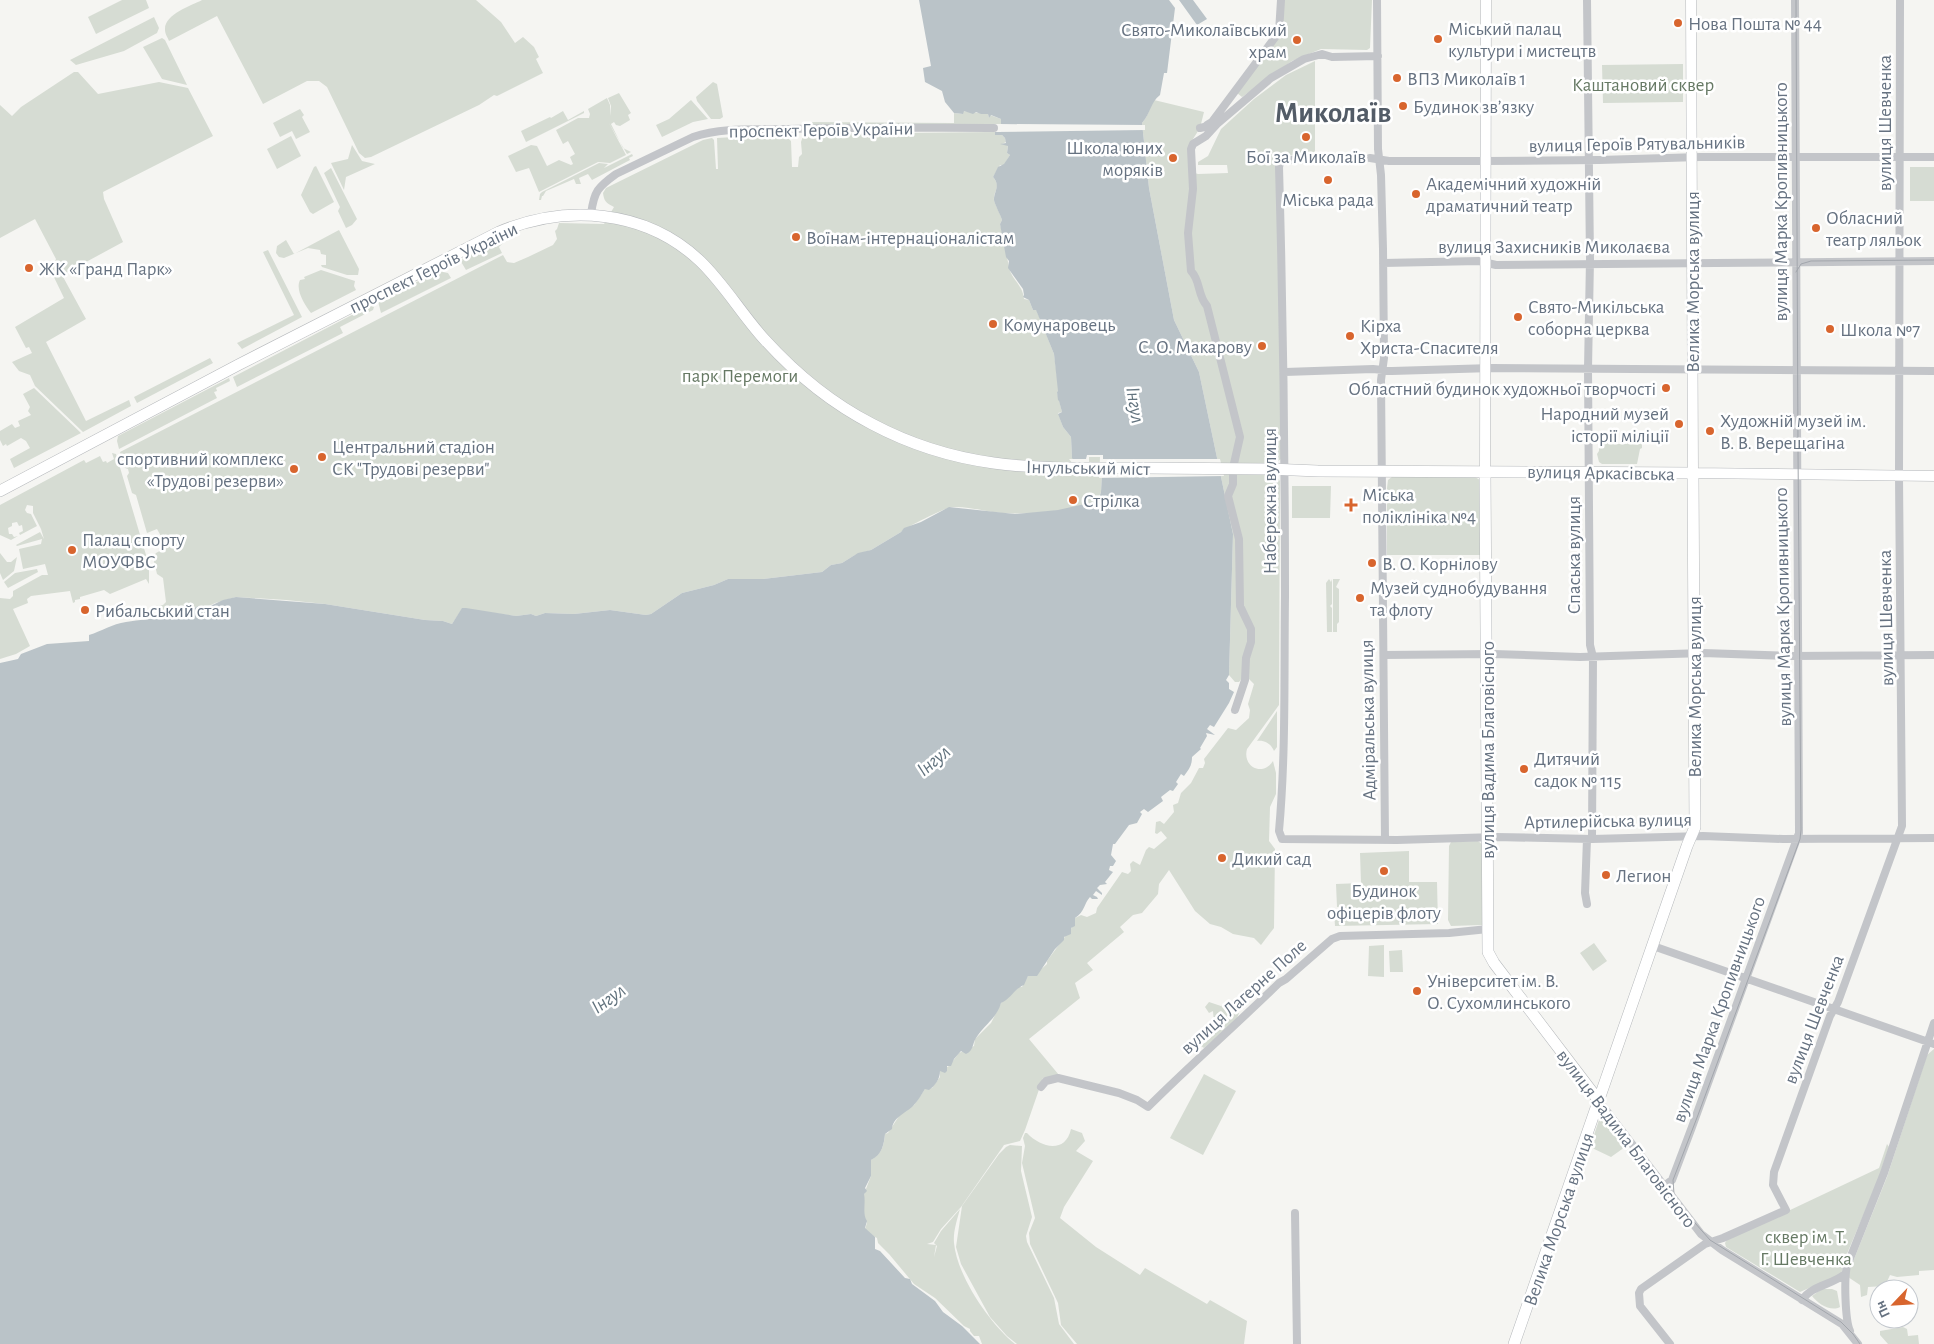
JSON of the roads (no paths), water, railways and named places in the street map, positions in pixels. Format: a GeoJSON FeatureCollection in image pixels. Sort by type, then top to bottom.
{"type":"FeatureCollection","features":[{"type":"Feature","properties":{"kind":"highway","name":"Інгульський міст"},"geometry":{"type":"LineString","coordinates":[[591,214],[616,218],[638,225],[668,238],[685,249],[705,266],[764,339],[813,385],[850,412],[911,443],[965,459],[1016,467],[1268,468]]}},
{"type":"Feature","properties":{"kind":"highway","name":"проспект Героїв України"},"geometry":{"type":"LineString","coordinates":[[0,491],[238,365],[499,232],[520,224],[549,217],[591,214]]}},
{"type":"Feature","properties":{"kind":"highway","name":"вулиця Аркасівська"},"geometry":{"type":"LineString","coordinates":[[1268,468],[1382,471],[1693,473]]}},
{"type":"Feature","properties":{"kind":"highway","name":"вулиця Вадима Благовісного"},"geometry":{"type":"LineString","coordinates":[[1485,471],[1488,929],[1490,957],[1599,1101]]}},
{"type":"Feature","properties":{"kind":"highway","name":"Велика Морська вулиця"},"geometry":{"type":"LineString","coordinates":[[1514,1344],[1692,836],[1695,821],[1693,473]]}},
{"type":"Feature","properties":{"kind":"main road","name":"вулиця Вадима Благовісного"},"geometry":{"type":"LineString","coordinates":[[1485,471],[1486,0]]}},
{"type":"Feature","properties":{"kind":"main road","name":"Велика Морська вулиця"},"geometry":{"type":"LineString","coordinates":[[1691,0],[1693,473]]}},
{"type":"Feature","properties":{"kind":"main road","name":"вулиця Аркасівська"},"geometry":{"type":"LineString","coordinates":[[1693,473],[1934,476]]}},
{"type":"Feature","properties":{"kind":"street"},"geometry":{"type":"LineString","coordinates":[[1217,124],[1200,128],[1212,122],[1279,32],[1281,0]]}},
{"type":"Feature","properties":{"kind":"street","name":"Адміральська вулиця"},"geometry":{"type":"LineString","coordinates":[[1377,0],[1384,358],[1382,369],[1382,471],[1385,840]]}},
{"type":"Feature","properties":{"kind":"street","name":"Спаська вулиця"},"geometry":{"type":"LineString","coordinates":[[1587,0],[1590,265],[1588,369],[1590,645],[1592,657],[1589,839],[1585,893],[1587,904]]}},
{"type":"Feature","properties":{"kind":"street","name":"вулиця Марка Кропивницького"},"geometry":{"type":"LineString","coordinates":[[1664,1186],[1672,1180],[1798,838],[1800,825],[1796,475],[1795,0]]}},
{"type":"Feature","properties":{"kind":"street","name":"вулиця Шевченка"},"geometry":{"type":"LineString","coordinates":[[1710,1242],[1786,1210],[1773,1185],[1774,1172],[1833,1009],[1838,1002],[1899,838],[1902,823],[1899,476],[1901,261],[1900,0]]}},
{"type":"Feature","properties":{"kind":"street"},"geometry":{"type":"LineString","coordinates":[[1235,710],[1245,680],[1246,658],[1251,642],[1251,629],[1240,606],[1239,539],[1228,496],[1232,484],[1233,468],[1240,437],[1208,306],[1201,298],[1196,276],[1192,271],[1188,233],[1193,189],[1191,149],[1193,144],[1206,136],[1217,124],[1271,78],[1304,59],[1322,54],[1332,57],[1378,56]]}},
{"type":"Feature","properties":{"kind":"street","name":"проспект Героїв України"},"geometry":{"type":"LineString","coordinates":[[591,214],[598,188],[611,178],[704,133],[728,130],[994,128]]}},
{"type":"Feature","properties":{"kind":"street","name":"вулиця Героїв Рятувальників"},"geometry":{"type":"LineString","coordinates":[[1370,158],[1379,160],[1486,161],[1796,156],[1934,157]]}},
{"type":"Feature","properties":{"kind":"street","name":"Набережна вулиця"},"geometry":{"type":"LineString","coordinates":[[1282,839],[1279,836],[1279,831],[1283,768],[1285,372],[1280,163],[1285,160],[1314,159]]}},
{"type":"Feature","properties":{"kind":"street","name":"вулиця Захисників Миколаєва"},"geometry":{"type":"LineString","coordinates":[[1383,263],[1486,262],[1496,265],[1590,265],[1934,261]]}},
{"type":"Feature","properties":{"kind":"street"},"geometry":{"type":"LineString","coordinates":[[1285,372],[1485,368],[1934,371]]}},
{"type":"Feature","properties":{"kind":"street"},"geometry":{"type":"LineString","coordinates":[[1384,655],[1487,654],[1592,657],[1694,653],[1799,656],[1934,655]]}},
{"type":"Feature","properties":{"kind":"street","name":"Артилерійська вулиця"},"geometry":{"type":"LineString","coordinates":[[1282,839],[1385,840],[1488,837],[1589,839],[1692,836],[1934,838]]}},
{"type":"Feature","properties":{"kind":"street","name":"вулиця Лагерне Поле"},"geometry":{"type":"LineString","coordinates":[[1041,1087],[1046,1081],[1058,1078],[1119,1093],[1137,1100],[1148,1107],[1279,983],[1286,980],[1332,939],[1340,936],[1449,933],[1488,929]]}},
{"type":"Feature","properties":{"kind":"street"},"geometry":{"type":"LineString","coordinates":[[1653,946],[1931,1043]]}},
{"type":"Feature","properties":{"kind":"street"},"geometry":{"type":"LineString","coordinates":[[1851,1333],[1847,1320],[1845,1274],[1849,1259],[1885,1171],[1931,1043],[1934,1023]]}},
{"type":"Feature","properties":{"kind":"street","name":"вулиця Вадима Благовісного"},"geometry":{"type":"LineString","coordinates":[[1599,1101],[1692,1224],[1710,1242],[1830,1316],[1851,1333],[1858,1344]]}},
{"type":"Feature","properties":{"kind":"street"},"geometry":{"type":"LineString","coordinates":[[1295,1213],[1297,1344]]}},
{"type":"Feature","properties":{"kind":"street"},"geometry":{"type":"LineString","coordinates":[[1670,1344],[1640,1306],[1639,1293],[1647,1283],[1710,1242]]}},
{"type":"Feature","properties":{"kind":"street"},"geometry":{"type":"LineString","coordinates":[[1802,1300],[1808,1292],[1845,1274]]}},
{"type":"Feature","properties":{"kind":"street"},"geometry":{"type":"LineString","coordinates":[[1829,1282],[1839,1286],[1847,1296]]}},
{"type":"Feature","properties":{"kind":"street"},"geometry":{"type":"LineString","coordinates":[[1830,1316],[1842,1314],[1847,1308]]}},
{"type":"Feature","properties":{"kind":"water","name":"Інгул"},"geometry":{"type":"Polygon","coordinates":[[[919,0],[1169,0],[1175,8],[1167,73],[1164,73],[1160,95],[1154,101],[1142,123],[1149,188],[1174,320],[1199,372],[1233,534],[1229,675],[1226,680],[1229,683],[1229,689],[1234,692],[1214,727],[1210,725],[1207,729],[1215,735],[1206,733],[1207,736],[1201,749],[1192,757],[1190,767],[1184,776],[1181,774],[1176,782],[1178,784],[1173,791],[1170,790],[1161,797],[1163,801],[1148,812],[1144,809],[1140,812],[1142,814],[1137,823],[1129,825],[1115,844],[1113,844],[1111,855],[1116,861],[1113,866],[1110,866],[1109,870],[1113,872],[1105,882],[1107,884],[1100,885],[1097,888],[1102,895],[1096,891],[1093,895],[1098,899],[1090,897],[1081,913],[1075,918],[1075,926],[1071,928],[1071,934],[1064,937],[1064,940],[1055,949],[1037,976],[1028,976],[1024,985],[1001,1003],[997,1013],[979,1033],[970,1051],[966,1054],[961,1051],[951,1066],[947,1066],[945,1073],[940,1071],[938,1079],[933,1086],[929,1090],[925,1089],[913,1106],[897,1118],[892,1129],[885,1134],[880,1152],[871,1160],[871,1176],[865,1188],[867,1191],[864,1194],[867,1221],[865,1228],[875,1237],[875,1249],[880,1251],[905,1278],[910,1279],[912,1284],[935,1301],[943,1312],[962,1326],[980,1344],[0,1344],[0,663],[18,659],[21,654],[47,644],[89,641],[89,635],[121,623],[163,618],[189,611],[198,606],[206,608],[223,600],[236,597],[325,604],[425,620],[443,621],[452,624],[462,608],[516,616],[531,614],[536,616],[545,613],[574,614],[610,610],[646,615],[651,614],[682,593],[714,585],[728,579],[763,579],[822,572],[831,565],[842,563],[858,553],[871,550],[901,532],[904,528],[921,522],[949,507],[1015,514],[1058,510],[1094,502],[1099,498],[1103,455],[1087,455],[1087,470],[1072,458],[1071,437],[1063,427],[1058,414],[1062,412],[1058,400],[1054,354],[1036,310],[1033,310],[1029,300],[1023,297],[1023,289],[1008,268],[1009,261],[1006,257],[1000,224],[1002,220],[994,200],[997,183],[993,177],[998,167],[1004,164],[1010,155],[1007,153],[1008,146],[1000,144],[1006,143],[1005,138],[1002,135],[995,135],[995,132],[1001,132],[1001,119],[991,115],[989,118],[988,114],[976,112],[973,114],[964,111],[963,114],[954,113],[945,102],[942,91],[925,82],[923,68],[931,66],[919,0]]]}},
{"type":"Feature","properties":{"kind":"water"},"geometry":{"type":"Polygon","coordinates":[[[1179,0],[1193,0],[1207,19],[1197,25],[1179,0]]]}},
{"type":"Feature","properties":{"kind":"tram line"},"geometry":{"type":"LineString","coordinates":[[1796,0],[1801,830],[1800,839],[1673,1180],[1674,1194],[1680,1206],[1710,1240],[1841,1322],[1860,1344]]}},
{"type":"Feature","properties":{"kind":"tram line"},"geometry":{"type":"LineString","coordinates":[[1796,272],[1801,264],[1811,261],[1934,260]]}},
{"type":"Feature","properties":{"kind":"place","name":"Нова Пошта № 44"},"geometry":{"type":"Point","coordinates":[1678,23]}},
{"type":"Feature","properties":{"kind":"place","name":"Міський палац культури і мистецтв"},"geometry":{"type":"Point","coordinates":[1438,39]}},
{"type":"Feature","properties":{"kind":"place","name":"Свято-Миколаївський храм"},"geometry":{"type":"Point","coordinates":[1297,40]}},
{"type":"Feature","properties":{"kind":"place","name":"ВПЗ Миколаїв 1"},"geometry":{"type":"Point","coordinates":[1397,78]}},
{"type":"Feature","properties":{"kind":"place","name":"Будинок зв’язку"},"geometry":{"type":"Point","coordinates":[1403,106]}},
{"type":"Feature","properties":{"kind":"place","name":"Бої за Миколаїв"},"geometry":{"type":"Point","coordinates":[1306,137]}},
{"type":"Feature","properties":{"kind":"place","name":"Школа юних моряків"},"geometry":{"type":"Point","coordinates":[1173,158]}},
{"type":"Feature","properties":{"kind":"place","name":"Міська рада"},"geometry":{"type":"Point","coordinates":[1328,180]}},
{"type":"Feature","properties":{"kind":"place","name":"Академічний художній драматичний театр"},"geometry":{"type":"Point","coordinates":[1416,194]}},
{"type":"Feature","properties":{"kind":"place","name":"Обласний театр ляльок"},"geometry":{"type":"Point","coordinates":[1816,228]}},
{"type":"Feature","properties":{"kind":"place","name":"Воїнам-інтернаціоналістам"},"geometry":{"type":"Point","coordinates":[796,237]}},
{"type":"Feature","properties":{"kind":"place","name":"ЖК «Гранд Парк»"},"geometry":{"type":"Point","coordinates":[29,268]}},
{"type":"Feature","properties":{"kind":"place","name":"Свято-Микільська соборна церква"},"geometry":{"type":"Point","coordinates":[1518,317]}},
{"type":"Feature","properties":{"kind":"place","name":"Комунаровець"},"geometry":{"type":"Point","coordinates":[993,324]}},
{"type":"Feature","properties":{"kind":"place","name":"Школа №7"},"geometry":{"type":"Point","coordinates":[1830,329]}},
{"type":"Feature","properties":{"kind":"place","name":"Кірха Христа-Спасителя"},"geometry":{"type":"Point","coordinates":[1350,336]}},
{"type":"Feature","properties":{"kind":"place","name":"С. О. Макарову"},"geometry":{"type":"Point","coordinates":[1262,346]}},
{"type":"Feature","properties":{"kind":"place","name":"Областний будинок художньої творчості"},"geometry":{"type":"Point","coordinates":[1666,388]}},
{"type":"Feature","properties":{"kind":"place","name":"Народний музей історії міліції"},"geometry":{"type":"Point","coordinates":[1679,424]}},
{"type":"Feature","properties":{"kind":"place","name":"Художній музей ім. В. В. Верещагіна"},"geometry":{"type":"Point","coordinates":[1710,431]}},
{"type":"Feature","properties":{"kind":"place","name":"Центральний стадіон СК \"Трудові резерви\""},"geometry":{"type":"Point","coordinates":[322,457]}},
{"type":"Feature","properties":{"kind":"place","name":"спортивний комплекс «Трудові резерви»"},"geometry":{"type":"Point","coordinates":[294,469]}},
{"type":"Feature","properties":{"kind":"place","name":"Стрілка"},"geometry":{"type":"Point","coordinates":[1073,500]}},
{"type":"Feature","properties":{"kind":"place","name":"Міська поліклініка №4"},"geometry":{"type":"Point","coordinates":[1351,505]}},
{"type":"Feature","properties":{"kind":"place","name":"Палац спорту МОУФВС"},"geometry":{"type":"Point","coordinates":[72,550]}},
{"type":"Feature","properties":{"kind":"place","name":"В. О. Корнілову"},"geometry":{"type":"Point","coordinates":[1372,563]}},
{"type":"Feature","properties":{"kind":"place","name":"Музей суднобудування та флоту"},"geometry":{"type":"Point","coordinates":[1360,598]}},
{"type":"Feature","properties":{"kind":"place","name":"Рибальський стан"},"geometry":{"type":"Point","coordinates":[85,610]}},
{"type":"Feature","properties":{"kind":"place","name":"Дитячий садок № 115"},"geometry":{"type":"Point","coordinates":[1524,769]}},
{"type":"Feature","properties":{"kind":"place","name":"Дикий сад"},"geometry":{"type":"Point","coordinates":[1222,858]}},
{"type":"Feature","properties":{"kind":"place","name":"Будинок офіцерів флоту"},"geometry":{"type":"Point","coordinates":[1384,871]}},
{"type":"Feature","properties":{"kind":"place","name":"Легион"},"geometry":{"type":"Point","coordinates":[1606,875]}},
{"type":"Feature","properties":{"kind":"place","name":"Університет ім. В. О. Сухомлинського"},"geometry":{"type":"Point","coordinates":[1417,991]}},
{"type":"Feature","properties":{"kind":"district","name":"Миколаїв"},"geometry":{"type":"Point","coordinates":[1333,112]}},
{"type":"Feature","properties":{"kind":"park label","name":"Каштановий сквер"},"geometry":{"type":"Point","coordinates":[1643,84]}},
{"type":"Feature","properties":{"kind":"park label","name":"парк Перемоги"},"geometry":{"type":"Point","coordinates":[740,375]}},
{"type":"Feature","properties":{"kind":"park label","name":"сквер ім. Т. Г. Шевченка"},"geometry":{"type":"Point","coordinates":[1806,1247]}}]}
